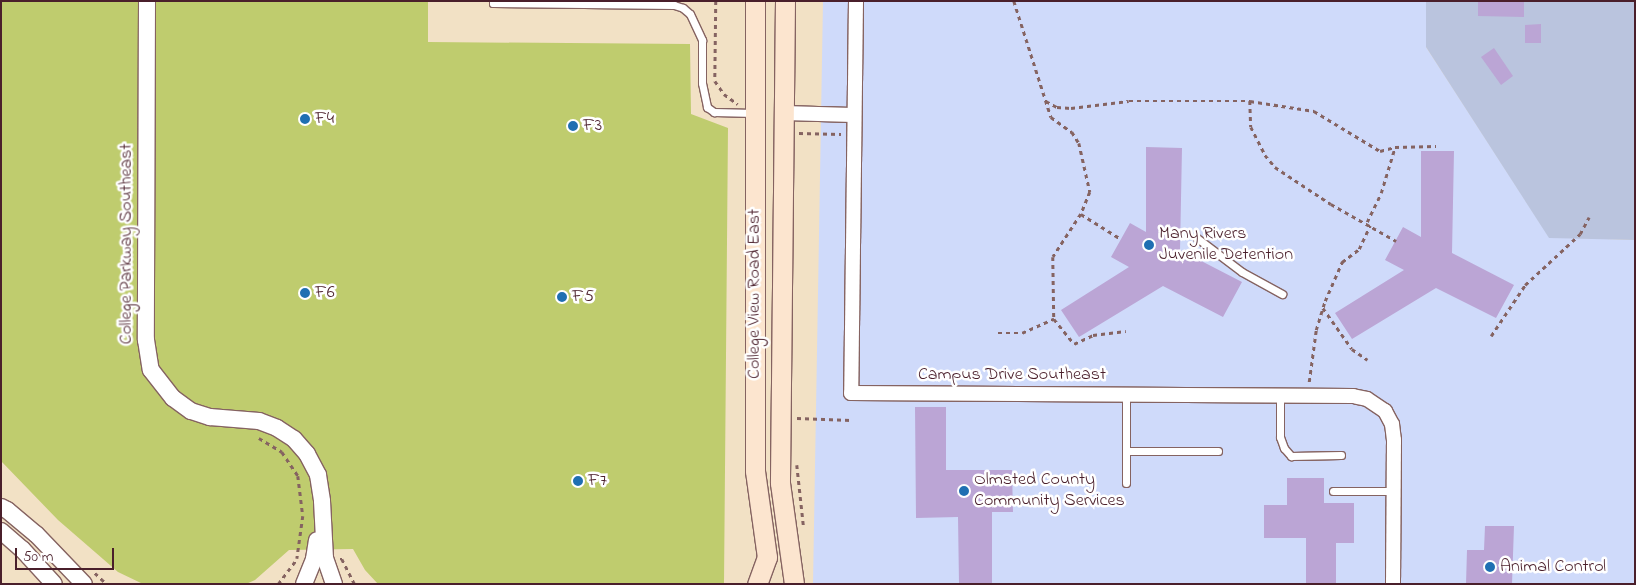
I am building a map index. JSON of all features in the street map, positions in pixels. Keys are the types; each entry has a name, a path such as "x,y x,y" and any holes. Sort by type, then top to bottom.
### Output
{"main road":[{"name":"College View Road East","path":"755,1 746,113 755,470 767,557 757,584"},
{"name":"College View Road East","path":"785,1 780,483 794,584"}],"street":[{"name":"College Parkway Southeast","path":"147,1 146,340 151,370 173,398 191,411 210,417 259,421 277,428 294,439 307,454 318,475 322,501 325,558 334,584"},
{"name":"Campus Drive Southeast","path":"856,1 851,393 1353,396 1367,399 1385,411 1392,424 1394,440 1393,584"},
{"path":"783,113 854,114"},
{"name":"College Parkway Southeast","path":"304,584 314,559 322,501"},
{"path":"1,507 8,510 36,534 84,584"},
{"path":"1,531 22,549 54,584"}],"lane":[{"path":"493,1 493,3 650,3 674,5 690,14 702,40 702,83 707,107 714,112 746,113"},
{"path":"1197,238 1242,272 1282,294"},
{"path":"1126,395 1126,483"},
{"path":"1280,396 1280,437 1284,448 1292,456 1340,455"},
{"path":"1126,451 1218,451"},
{"path":"1334,491 1394,491"}],"path":[{"path":"716,1 715,81 724,94 738,102 746,113"},
{"path":"1014,1 1051,117 1072,132 1079,143 1090,192 1081,214 1053,257 1054,319 1074,344 1093,335 1126,331"},
{"path":"1045,100 1057,107 1071,108 1129,101 1250,101 1314,111 1380,151 1395,147 1436,146"},
{"path":"1250,101 1251,127 1265,155 1275,168 1396,241"},
{"path":"798,133 854,134"},
{"path":"1309,396 1311,353 1323,308 1342,262 1359,249 1381,193 1395,147"},
{"path":"1081,214 1121,239"},
{"path":"1491,336 1525,285 1580,234 1589,217"},
{"path":"1323,308 1352,349 1368,360"},
{"path":"998,333 1022,333 1054,319"},
{"path":"797,418 851,420"},
{"path":"258,437 282,452 298,476 303,516 297,559"}],"shaded area":[{"path":"823,1 1426,1 1426,47 1549,237 1635,240 1635,584 813,584"},
{"path":"1426,1 1635,1 1635,240 1549,238 1426,47"}],"green space":[{"path":"1,1 428,1 428,42 690,44 691,114 728,128 724,584 378,584 365,570 353,549 289,550 255,580 246,584 143,584 118,572 58,520 1,461"}],"building":[{"path":"1478,1 1524,1 1524,17 1478,16"},
{"path":"1541,24 1541,43 1525,43 1525,25"},
{"path":"1494,48 1513,76 1501,85 1481,57"},
{"name":"Many Rivers Juvenile Detention","path":"1146,147 1182,148 1180,250 1242,282 1223,317 1163,286 1079,337 1061,310 1129,267 1111,257 1130,223 1146,232"},
{"path":"1421,151 1454,151 1452,253 1514,285 1496,318 1436,288 1352,339 1335,313 1404,270 1385,260 1403,227 1421,237"},
{"name":"Olmsted County Community Services","path":"915,407 946,407 946,470 1012,470 1013,512 992,512 992,584 959,584 958,517 916,518"},
{"path":"1287,478 1324,478 1324,503 1354,503 1354,543 1336,543 1336,584 1306,584 1306,538 1264,538 1264,505 1287,505"},
{"name":"Animal Control","path":"1485,526 1514,526 1512,584 1466,584 1467,550 1484,550"}],"place":[{"name":"F4","path":"305,119"},
{"name":"F3","path":"573,126"},
{"name":"Many Rivers Juvenile Detention","path":"1149,245"},
{"name":"F6","path":"305,293"},
{"name":"F5","path":"562,297"},
{"name":"F7","path":"578,481"},
{"name":"Olmsted County Community Services","path":"964,491"},
{"name":"Animal Control","path":"1490,567"}]}
